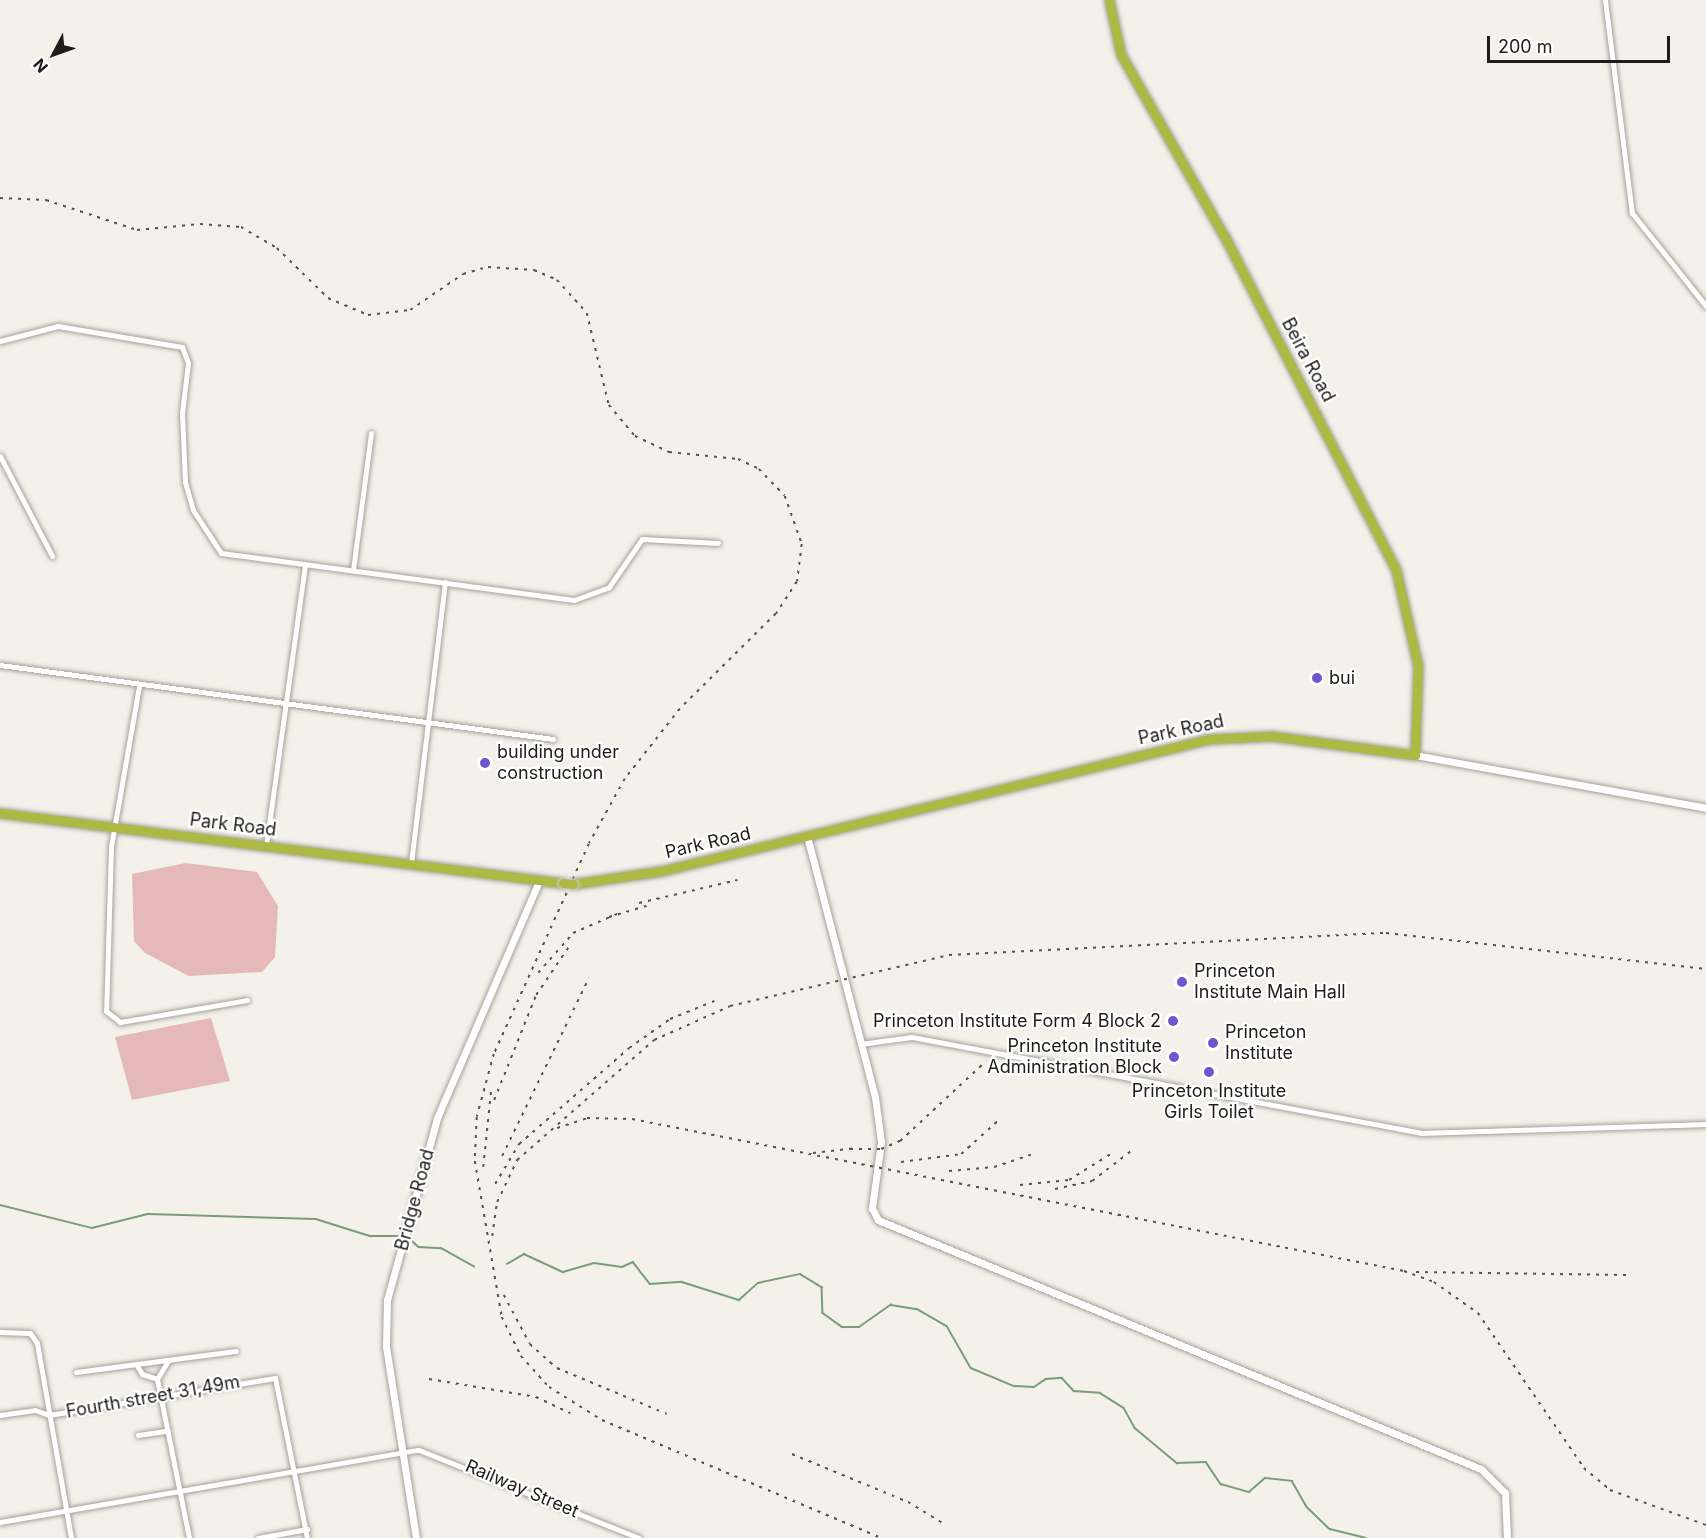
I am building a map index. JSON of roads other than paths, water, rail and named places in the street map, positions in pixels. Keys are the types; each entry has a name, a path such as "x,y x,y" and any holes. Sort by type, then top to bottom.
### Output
{"highway":[{"name":"Beira Road","path":"1108,0 1121,55 1224,236 1396,570 1418,666 1415,755"},
{"name":"Park Road","path":"0,813 568,884 617,880 1240,735 1415,755"}],"street":[{"path":"1605,0 1632,213 1706,306"},
{"path":"0,341 58,326 176,343 188,363 182,413 185,482 211,545 221,553 574,600 609,587 642,539 718,543"},
{"path":"353,570 371,433"},
{"path":"0,456 52,556"},
{"path":"266,846 305,566"},
{"path":"411,863 425,723 445,582"},
{"path":"0,665 139,686 554,739"},
{"path":"139,686 117,827 111,847 108,1015 120,1022 247,1000"},
{"path":"1415,755 1706,808"},
{"path":"807,836 860,1044 881,1142 872,1208 878,1220 1481,1469 1505,1493 1507,1538"},
{"name":"Bridge Road","path":"416,1538 386,1346 387,1300 437,1118 539,881"},
{"path":"860,1044 912,1036 1422,1133 1706,1124"},
{"path":"0,1332 30,1333 37,1343 71,1538"},
{"path":"76,1372 236,1351"},
{"path":"168,1361 158,1379 160,1396 181,1489 189,1538"},
{"path":"136,1364 142,1374 158,1379"},
{"name":"Fourth street 31,49m","path":"0,1415 35,1410 49,1415 270,1376 277,1380 296,1470"},
{"path":"138,1435 168,1431"},
{"name":"Railway Street","path":"0,1522 403,1450 437,1453 639,1538"},
{"path":"296,1470 307,1538"},
{"path":"258,1538 307,1529"}],"waterway":[{"path":"0,1205 92,1228 148,1214 316,1219 370,1236 402,1236"},
{"path":"407,1236 419,1247 441,1248 474,1266"},
{"path":"507,1264 524,1254 563,1272 594,1263 622,1267 633,1262 650,1284 682,1282 739,1300 758,1283 800,1274 822,1287 823,1313 842,1327 859,1327 891,1305 917,1309 947,1326 971,1368 1014,1386 1034,1387 1046,1379 1062,1378 1074,1391 1100,1393 1124,1408 1135,1428 1177,1463 1206,1462 1221,1484 1249,1492 1265,1478 1292,1481 1307,1507 1330,1529 1366,1538"}],"railway":[{"path":"0,198 46,200 137,230 200,224 241,227 277,248 328,298 368,315 410,310 463,274 488,267 534,270 557,280 587,313 609,405 635,436 669,452 738,459 759,469 785,496 802,544 797,582 776,614 680,709 625,779 589,844 494,1054 477,1117 475,1161 502,1317 521,1356 549,1387 602,1420 882,1538"},
{"path":"639,903 737,880"},
{"path":"609,917 649,905"},
{"path":"538,973 573,933 617,914"},
{"path":"492,1236 497,1202 517,1160 654,1040 730,1006 949,955 1386,933 1706,969"},
{"path":"494,1100 536,995 570,945"},
{"path":"502,1156 589,978"},
{"path":"495,1184 519,1144 629,1048 670,1019 714,1001"},
{"path":"850,1149 881,1149 900,1141 986,1061"},
{"path":"483,1167 491,1090"},
{"path":"557,1128 587,1118 632,1119 1404,1271 1434,1282 1478,1313 1584,1468 1610,1490 1706,1525"},
{"path":"901,1162 961,1154 1001,1118"},
{"path":"813,1153 857,1148"},
{"path":"1055,1189 1092,1181 1131,1151"},
{"path":"1020,1185 1069,1180 1114,1152"},
{"path":"949,1171 994,1167 1036,1153"},
{"path":"1416,1272 1626,1275"},
{"path":"504,1295 530,1344 557,1368 667,1414"},
{"path":"429,1379 536,1397 570,1413"},
{"path":"792,1454 908,1502 946,1525"}],"place":[{"name":"bui","path":"1317,678"},
{"name":"building under construction","path":"485,763"},
{"name":"Princeton Institute Main Hall","path":"1182,982"},
{"name":"Princeton Institute Form 4 Block 2","path":"1173,1021"},
{"name":"Princeton Institute","path":"1213,1043"},
{"name":"Princeton Institute Administration Block","path":"1174,1057"},
{"name":"Princeton Institute Girls Toilet","path":"1209,1072"}]}
